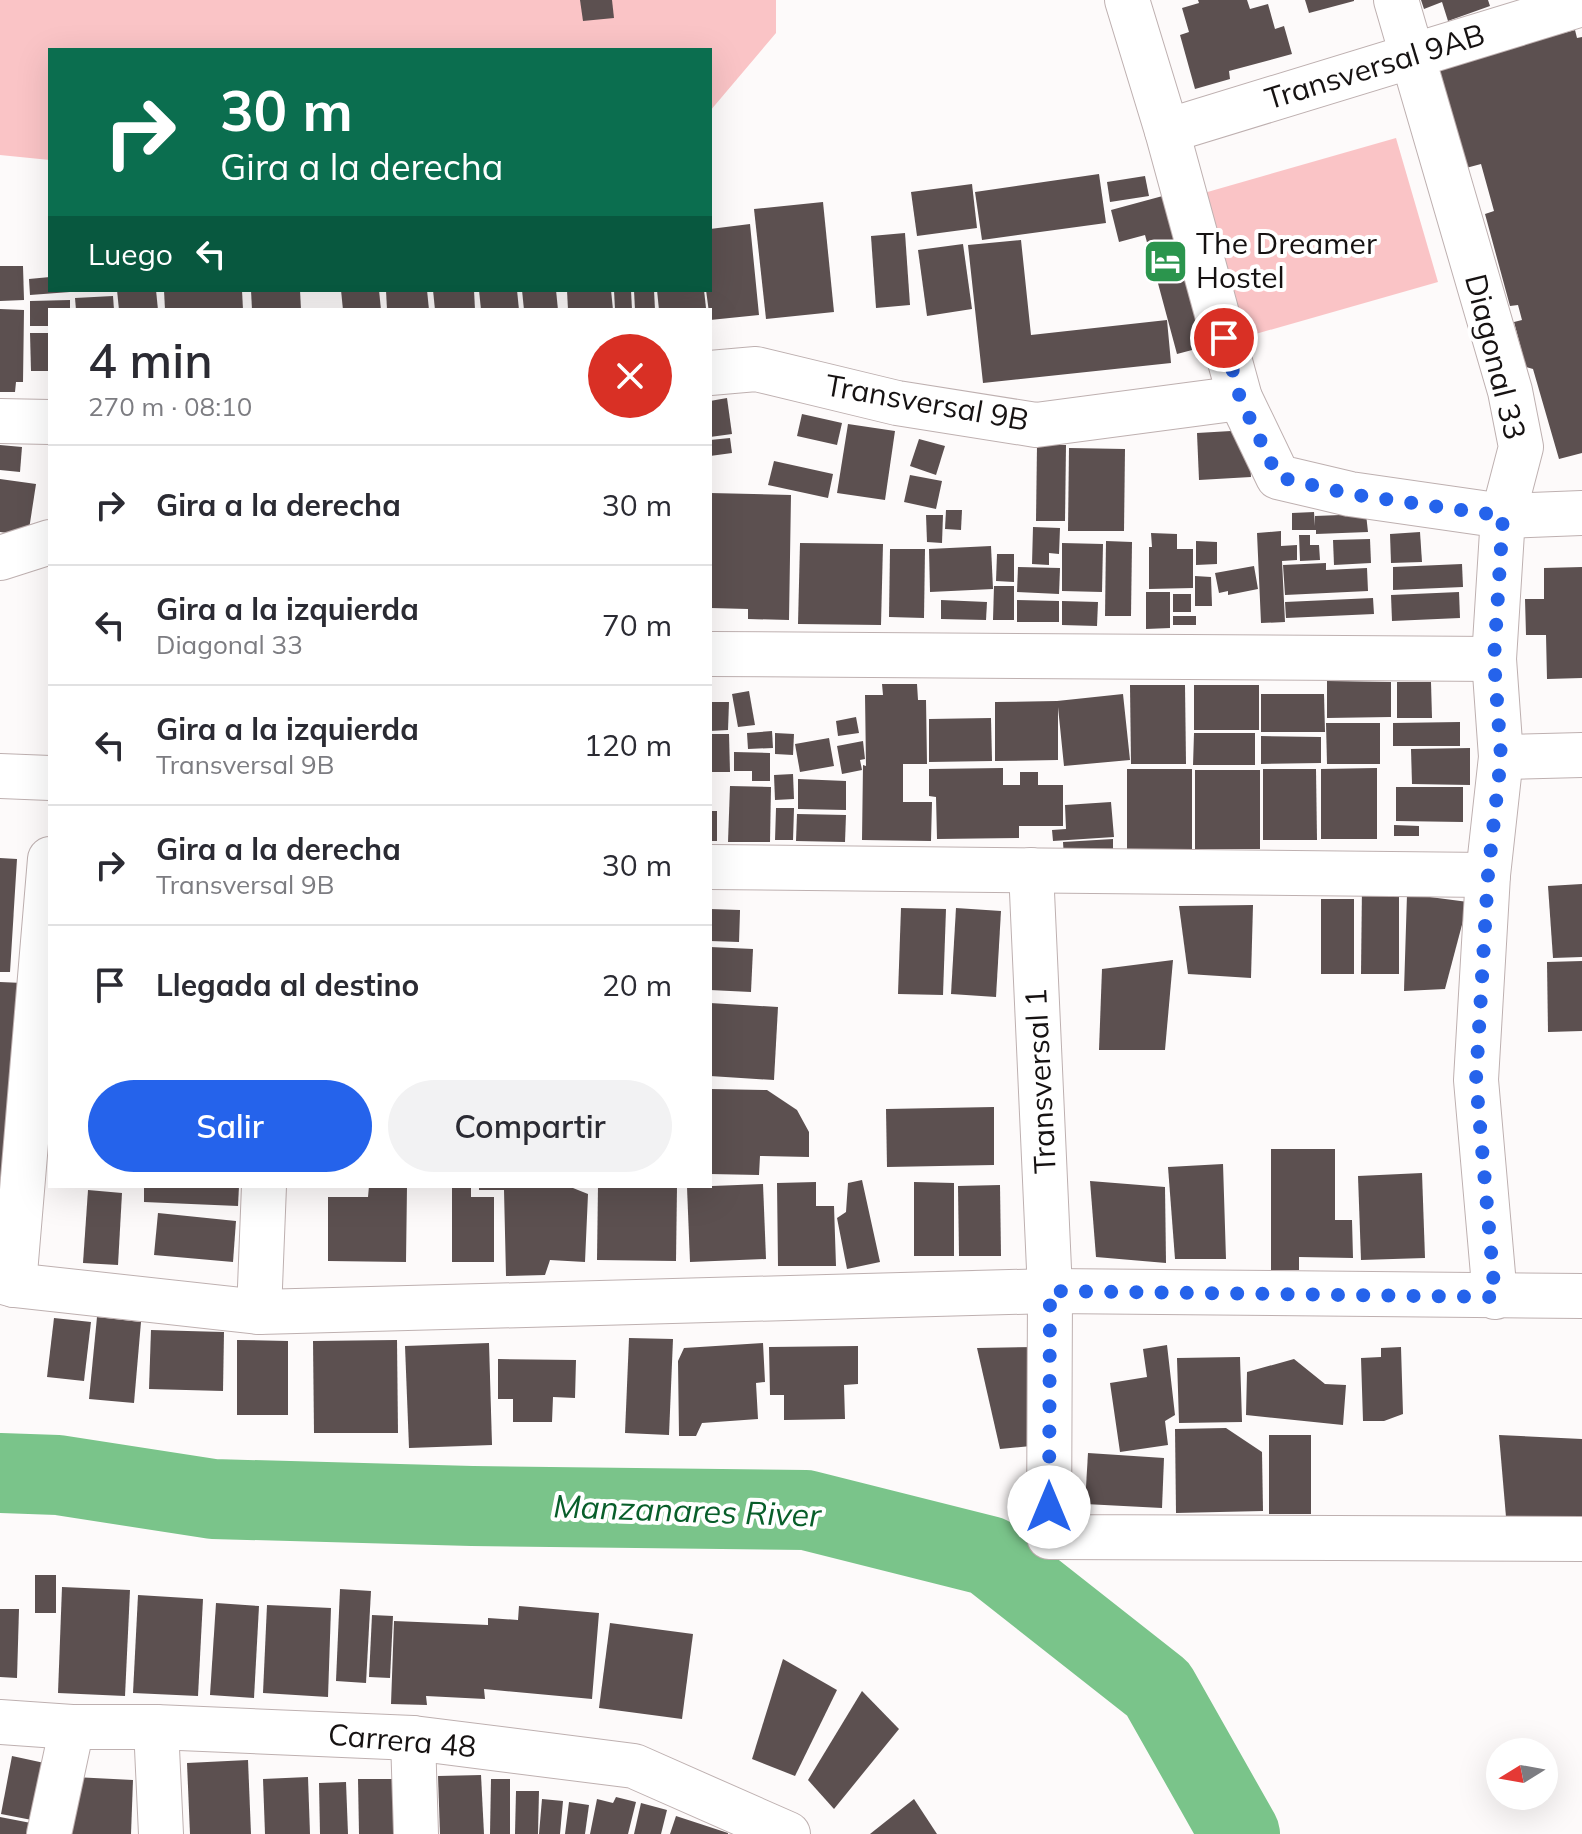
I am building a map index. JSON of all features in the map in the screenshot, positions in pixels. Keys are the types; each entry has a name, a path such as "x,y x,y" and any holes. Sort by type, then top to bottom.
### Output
{"street":[{"path":"1127,0 1167,131 1240,398 1278,477 1350,494 1503,516 1582,513"},
{"name":"Diagonal 33","path":"1396,0 1510,391 1521,447 1503,516 1494,659 1501,757 1488,875 1476,1080 1495,1297"},
{"name":"Transversal 9AB","path":"1167,131 1582,4"},
{"name":"Transversal 9B","path":"712,373 756,369 897,403 1036,425 1240,398"},
{"path":"0,421 48,422"},
{"path":"0,558 48,543"},
{"path":"712,654 1494,659"},
{"path":"1501,757 1582,755"},
{"path":"0,776 48,778"},
{"path":"712,867 1488,875"},
{"name":"Transversal 1","path":"1031,870 1050,1291 1049,1537 1582,1539"},
{"path":"48,879 7,1283 259,1312 1050,1291 1582,1296"},
{"path":"259,1312 264,1188"},
{"name":"Carrera 48","path":"0,1722 413,1738 634,1766 788,1834"},
{"path":"49,1834 72,1727"},
{"path":"156,1727 161,1834"},
{"path":"413,1738 416,1834"}],"shaded area":[{"path":"0,0 776,0 776,33 712,109 712,48 48,48 48,160 0,155"},
{"path":"1396,138 1438,282 1245,337 1204,193"}],"building":[{"path":"580,0 612,0 614,18 583,21"},
{"path":"1198,0 1247,0 1250,9 1268,4 1275,29 1284,26 1292,54 1229,71 1230,79 1195,89 1180,35 1189,32 1182,8 1199,3"},
{"path":"1305,0 1354,0 1354,1 1309,13"},
{"path":"1421,0 1488,0 1490,6 1448,21 1442,2 1424,9"},
{"path":"1575,30 1577,38 1582,37 1582,453 1559,459 1533,369 1526,367 1514,322 1522,320 1518,305 1510,306 1485,214 1494,211 1481,164 1466,168 1439,67"},
{"path":"1099,174 1106,223 982,240 975,192"},
{"path":"1145,176 1149,196 1110,202 1107,182"},
{"path":"972,184 977,228 917,236 911,192"},
{"path":"1170,194 1211,345 1177,354 1145,235 1119,242 1111,210"},
{"path":"823,202 834,312 766,319 754,209"},
{"path":"750,224 759,315 712,320 706,292 712,292 712,229"},
{"path":"905,233 910,305 876,308 871,236"},
{"path":"1021,240 1031,335 1167,320 1171,363 983,383 968,245"},
{"path":"963,244 972,309 927,316 918,250"},
{"path":"0,266 23,266 24,300 0,301"},
{"path":"48,277 48,292 70,292 30,295 29,279"},
{"path":"117,292 156,292 158,308 119,308"},
{"path":"164,292 242,292 243,308 165,308"},
{"path":"251,292 300,292 301,308 252,308"},
{"path":"341,292 379,292 381,308 343,308"},
{"path":"386,292 427,292 429,308 387,308"},
{"path":"433,292 474,292 475,308 435,308"},
{"path":"479,292 517,292 519,308 481,308"},
{"path":"522,292 556,292 558,308 524,308"},
{"path":"567,292 611,292 613,308 568,308"},
{"path":"614,292 631,292 632,308 615,308"},
{"path":"634,292 654,292 655,308 635,308"},
{"path":"657,292 704,292 706,308 659,308"},
{"path":"113,296 114,308 76,308 75,298"},
{"path":"70,300 70,308 48,308 48,326 30,326 30,301"},
{"path":"0,309 24,310 23,382 16,382 15,392 0,392"},
{"path":"30,333 48,333 48,371 31,371"},
{"path":"727,398 732,434 712,437 712,401"},
{"path":"802,414 842,423 837,445 797,436"},
{"path":"848,424 895,431 885,500 837,493"},
{"path":"1248,430 1251,477 1199,480 1197,433"},
{"path":"730,438 732,453 712,456 712,440"},
{"path":"919,439 945,446 936,475 910,466"},
{"path":"0,445 22,447 20,472 0,470"},
{"path":"1037,445 1066,445 1065,521 1036,521"},
{"path":"1069,448 1125,449 1124,531 1068,531"},
{"path":"774,461 833,474 828,498 768,485"},
{"path":"910,475 942,481 936,509 904,502"},
{"path":"0,479 36,484 28,536 0,532"},
{"path":"712,493 791,495 789,620 748,619 748,609 712,608"},
{"path":"946,510 962,510 961,530 945,529"},
{"path":"1314,512 1315,526 1315,516 1366,514 1368,532 1316,534 1316,530 1292,530 1292,513"},
{"path":"926,515 943,515 942,543 927,542"},
{"path":"1033,527 1060,528 1059,554 1049,553 1049,565 1032,564"},
{"path":"1281,531 1281,546 1297,545 1297,560 1282,561 1285,622 1261,623 1257,533"},
{"path":"1420,532 1422,562 1391,563 1390,534"},
{"path":"1151,533 1177,534 1177,549 1193,549 1193,588 1149,589"},
{"path":"1299,535 1310,535 1310,545 1319,545 1320,560 1300,561"},
{"path":"1370,539 1371,563 1334,565 1333,540"},
{"path":"1106,541 1132,542 1131,616 1105,616"},
{"path":"1196,541 1217,542 1217,564 1196,565"},
{"path":"800,543 883,544 881,625 798,624"},
{"path":"1062,543 1103,544 1102,592 1062,591"},
{"path":"991,546 993,589 930,592 929,549"},
{"path":"890,549 925,549 924,618 889,617"},
{"path":"997,554 1014,554 1014,582 996,581"},
{"path":"1326,563 1326,570 1367,568 1368,591 1285,595 1283,565"},
{"path":"1462,564 1463,587 1393,590 1393,567"},
{"path":"1254,566 1258,589 1228,595 1228,591 1219,593 1215,573"},
{"path":"1018,567 1060,568 1059,594 1017,592"},
{"path":"1582,567 1582,678 1547,679 1546,635 1526,635 1525,599 1544,599 1544,568"},
{"path":"1195,576 1211,577 1212,606 1195,606"},
{"path":"994,586 1014,586 1014,620 993,620"},
{"path":"1146,592 1170,592 1170,628 1146,629"},
{"path":"1459,592 1460,618 1392,621 1391,595"},
{"path":"1173,594 1191,594 1191,612 1173,612"},
{"path":"1373,598 1374,614 1286,618 1285,602"},
{"path":"941,600 987,602 986,620 941,619"},
{"path":"1017,600 1059,601 1059,622 1017,622"},
{"path":"1062,601 1098,602 1097,626 1062,625"},
{"path":"1173,616 1196,616 1196,625 1173,625"},
{"path":"1327,681 1391,682 1391,717 1327,718"},
{"path":"1397,682 1431,682 1432,718 1397,718"},
{"path":"882,684 917,684 918,700 926,700 927,764 903,764 903,802 932,802 931,841 862,840 863,765 866,766 865,695 883,695"},
{"path":"1130,685 1185,685 1186,764 1131,764"},
{"path":"1194,685 1259,685 1259,730 1194,730"},
{"path":"749,691 755,725 738,727 732,694"},
{"path":"1123,694 1130,760 1064,766 1058,707 1058,760 995,761 995,702 1057,701"},
{"path":"1261,694 1324,694 1325,732 1261,732"},
{"path":"712,702 729,702 728,730 712,731"},
{"path":"856,717 859,733 838,736 836,721"},
{"path":"991,718 992,761 929,762 929,719"},
{"path":"1460,722 1460,746 1393,746 1393,723"},
{"path":"1326,723 1380,723 1380,764 1327,764"},
{"path":"772,731 773,748 748,749 747,733"},
{"path":"775,733 794,734 793,755 775,754"},
{"path":"1194,733 1255,733 1255,765 1193,765"},
{"path":"712,734 729,734 730,772 712,772"},
{"path":"1261,736 1321,737 1321,763 1261,764"},
{"path":"829,738 834,766 800,772 795,744"},
{"path":"863,741 865,759 860,760 862,770 842,774 837,746"},
{"path":"1470,748 1470,785 1412,784 1411,749"},
{"path":"734,752 770,753 770,781 752,781 752,771 734,771"},
{"path":"1003,768 1003,785 1020,785 1020,772 1038,772 1038,785 1063,785 1063,826 1019,826 1019,838 937,839 936,797 929,796 929,769"},
{"path":"1377,768 1377,839 1321,839 1321,769"},
{"path":"1127,769 1192,769 1192,849 1127,850"},
{"path":"1263,769 1316,769 1317,840 1263,840"},
{"path":"1195,770 1260,770 1260,849 1195,849"},
{"path":"793,774 794,799 775,800 774,775"},
{"path":"798,779 846,781 846,810 798,809"},
{"path":"730,786 771,787 770,842 728,842"},
{"path":"1396,787 1463,787 1463,822 1396,821"},
{"path":"1111,802 1114,837 1053,841 1052,830 1066,829 1065,805"},
{"path":"776,808 794,808 793,840 775,840"},
{"path":"712,811 717,811 717,841 712,841"},
{"path":"797,814 846,815 845,842 796,841"},
{"path":"1394,825 1419,826 1419,836 1394,836"},
{"path":"1113,839 1113,856 1064,858 1063,842"},
{"path":"0,858 17,859 10,972 0,972"},
{"path":"1582,884 1582,957 1553,958 1548,886"},
{"path":"1362,886 1399,886 1399,974 1361,974"},
{"path":"1407,894 1468,902 1445,989 1404,991"},
{"path":"1321,899 1354,899 1354,974 1321,974"},
{"path":"1253,905 1251,978 1188,974 1179,906"},
{"path":"901,908 946,909 943,995 898,994"},
{"path":"956,908 1001,911 996,997 951,994"},
{"path":"712,909 740,910 739,942 712,941"},
{"path":"712,947 753,949 751,992 712,990"},
{"path":"1173,960 1165,1050 1099,1050 1102,969"},
{"path":"1582,961 1582,1031 1548,1032 1547,962"},
{"path":"0,982 23,983 0,1193"},
{"path":"712,1003 778,1007 774,1080 712,1076"},
{"path":"712,1089 767,1090 797,1110 809,1132 809,1157 760,1156 759,1175 712,1174"},
{"path":"994,1107 994,1165 887,1167 886,1109"},
{"path":"1271,1149 1335,1149 1335,1220 1352,1220 1353,1258 1299,1257 1299,1270 1271,1270"},
{"path":"1223,1164 1226,1259 1175,1259 1168,1167"},
{"path":"1422,1173 1425,1258 1361,1260 1358,1176"},
{"path":"862,1180 880,1262 847,1269 837,1218 846,1212 848,1183"},
{"path":"1090,1181 1165,1187 1166,1263 1096,1257"},
{"path":"816,1182 816,1206 834,1206 836,1266 778,1266 777,1183"},
{"path":"914,1182 954,1183 954,1256 914,1256"},
{"path":"763,1184 766,1259 690,1262 687,1188"},
{"path":"1000,1185 1001,1256 959,1256 958,1186"},
{"path":"144,1188 239,1188 238,1206 144,1202"},
{"path":"369,1188 407,1188 406,1262 328,1261 328,1197 368,1197"},
{"path":"452,1188 471,1188 471,1197 494,1197 494,1262 452,1262"},
{"path":"573,1188 588,1194 585,1262 550,1260 545,1275 506,1276 504,1190 479,1190"},
{"path":"598,1188 677,1188 676,1261 597,1260"},
{"path":"88,1190 122,1193 118,1265 83,1263"},
{"path":"158,1213 236,1221 233,1262 154,1255"},
{"path":"97,1317 141,1322 134,1403 89,1399"},
{"path":"54,1318 91,1322 84,1381 47,1377"},
{"path":"151,1330 224,1332 223,1391 149,1389"},
{"path":"629,1338 673,1339 669,1435 625,1433"},
{"path":"237,1340 288,1341 288,1415 237,1415"},
{"path":"397,1340 398,1433 314,1433 313,1341"},
{"path":"489,1343 492,1445 409,1448 405,1346"},
{"path":"763,1343 765,1382 756,1383 758,1419 702,1423 696,1436 679,1436 678,1361 684,1348"},
{"path":"1167,1345 1175,1415 1165,1421 1168,1445 1120,1452 1110,1383 1147,1377 1143,1349"},
{"path":"858,1346 858,1384 844,1385 845,1419 784,1420 784,1395 770,1395 769,1347"},
{"path":"1038,1347 1041,1445 1000,1449 977,1348"},
{"path":"1401,1347 1403,1414 1384,1421 1363,1421 1361,1358 1381,1357 1381,1348"},
{"path":"1240,1357 1242,1422 1179,1423 1177,1358"},
{"path":"498,1359 576,1360 575,1398 553,1397 552,1422 513,1422 513,1399 498,1399"},
{"path":"1294,1359 1325,1384 1346,1385 1343,1425 1246,1415 1247,1372"},
{"path":"1226,1428 1262,1452 1263,1511 1176,1513 1175,1429"},
{"path":"1269,1435 1311,1435 1311,1514 1269,1514"},
{"path":"1499,1435 1582,1439 1582,1516 1506,1517"},
{"path":"1088,1453 1164,1458 1162,1508 1085,1504"},
{"path":"35,1575 56,1575 56,1613 35,1613"},
{"path":"62,1587 130,1590 125,1696 58,1693"},
{"path":"340,1589 371,1591 366,1683 336,1681"},
{"path":"138,1595 203,1599 198,1696 133,1693"},
{"path":"216,1603 259,1606 254,1698 210,1695"},
{"path":"267,1605 331,1608 328,1697 263,1693"},
{"path":"519,1606 599,1613 592,1699 484,1689 485,1699 426,1696 427,1705 391,1704 394,1621 488,1625 488,1618 518,1620"},
{"path":"0,1609 19,1609 17,1678 0,1677"},
{"path":"372,1615 393,1616 390,1678 369,1677"},
{"path":"610,1623 693,1634 682,1719 599,1708"},
{"path":"783,1659 837,1690 795,1776 752,1759"},
{"path":"862,1691 899,1729 834,1809 808,1780"},
{"path":"12,1756 49,1764 37,1821 1,1814"},
{"path":"248,1760 251,1834 190,1834 187,1763"},
{"path":"481,1775 484,1834 440,1834 438,1776"},
{"path":"74,1777 133,1780 131,1834 72,1834"},
{"path":"308,1777 310,1834 265,1834 263,1779"},
{"path":"358,1779 395,1779 396,1834 359,1834"},
{"path":"491,1779 510,1779 510,1834 490,1834"},
{"path":"346,1782 348,1834 320,1834 319,1783"},
{"path":"516,1791 539,1791 538,1834 515,1834"},
{"path":"616,1797 636,1802 628,1834 590,1834 597,1799 613,1803"},
{"path":"542,1799 563,1801 560,1834 539,1834"},
{"path":"914,1799 937,1834 870,1834"},
{"path":"569,1802 589,1805 585,1834 565,1834"},
{"path":"641,1803 667,1810 661,1834 634,1834"},
{"path":"676,1816 728,1833 728,1834 670,1834"},
{"path":"0,1817 36,1824 35,1834 0,1834"}],"waterway":[{"name":"Manzanares River","path":"0,1473 58,1475 213,1499 806,1510 989,1556 1158,1689 1240,1834"}],"place":[{"name":"The Dreamer Hostel","path":"1165,261"}],"route":[{"path":"1049,1507 1050,1291 1495,1297 1476,1080 1488,875 1501,757 1494,659 1503,516 1350,494 1278,477 1240,398 1224,338"}]}
